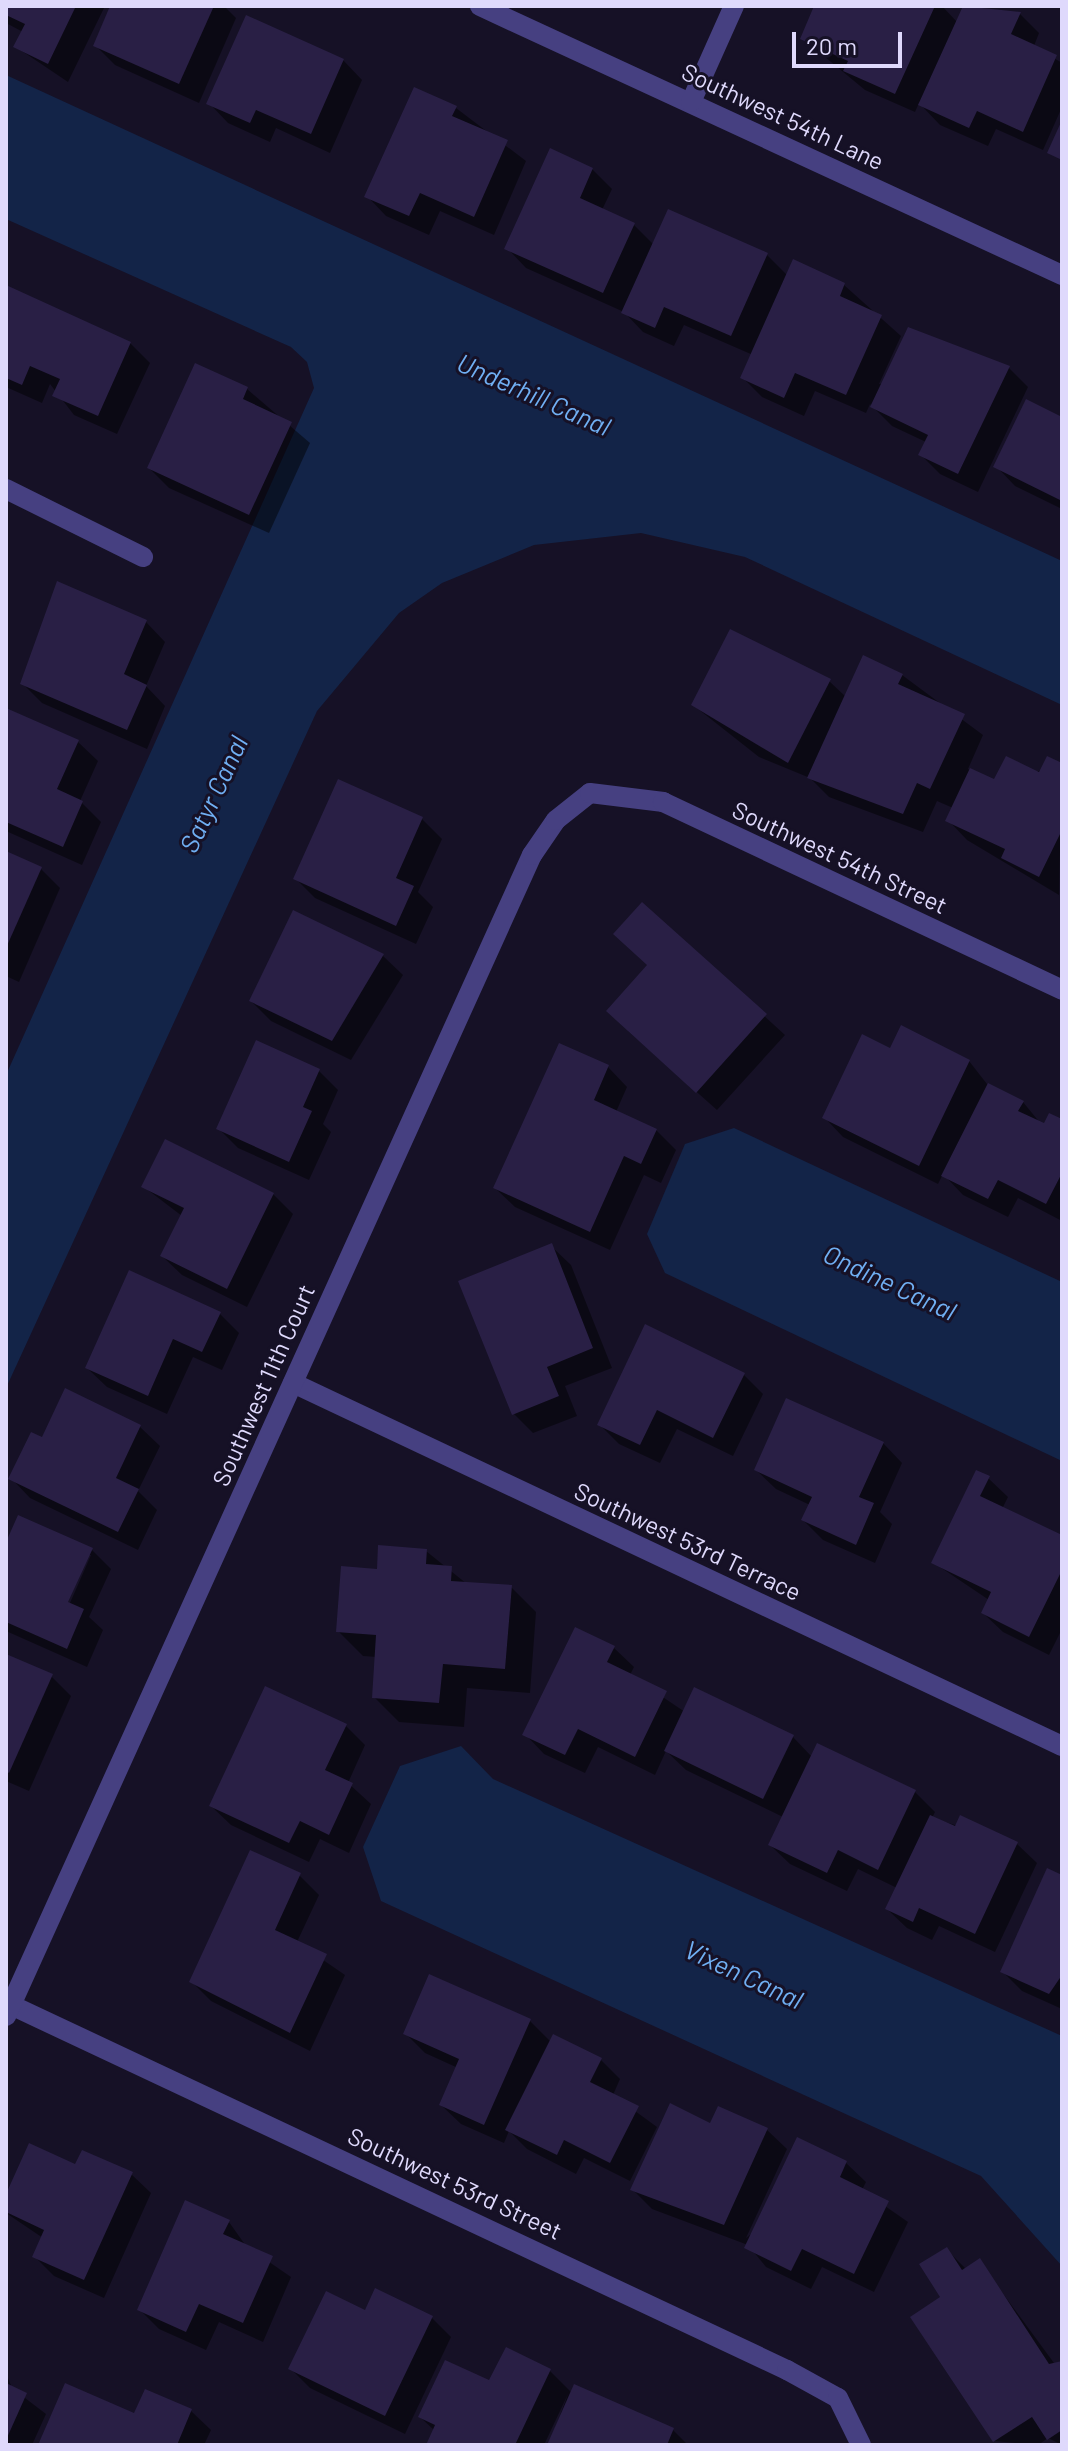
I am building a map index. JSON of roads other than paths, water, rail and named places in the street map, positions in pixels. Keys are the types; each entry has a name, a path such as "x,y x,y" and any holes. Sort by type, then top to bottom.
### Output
{"street":[{"name":"Southwest 54th Lane","path":"480,6 1062,275"},
{"path":"691,102 734,6"},
{"path":"6,489 143,557"},
{"name":"Southwest 54th Street","path":"590,793 663,802 1062,990"},
{"name":"Southwest 11th Court","path":"9,2010 532,855 556,820 590,793"},
{"name":"Southwest 53rd Terrace","path":"293,1383 1062,1746"},
{"name":"Southwest 53rd Street","path":"9,2010 787,2370 838,2398 860,2438"}],"water":[{"path":"6,75 1062,561 1062,705 745,557 641,533 534,545 442,583 399,613 317,711 6,1388 6,1075 314,388 307,362 291,347 6,219"},
{"name":"Ondine Canal","path":"734,1128 1062,1282 1062,1461 665,1273 647,1234 685,1144"},
{"name":"Vixen Canal","path":"461,1746 493,1779 1062,2036 1062,2266 981,2176 381,1901 363,1847 400,1766"}],"water label":[{"name":"Underhill Canal","path":"534,394"},
{"name":"Satyr Canal","path":"213,794"}]}
